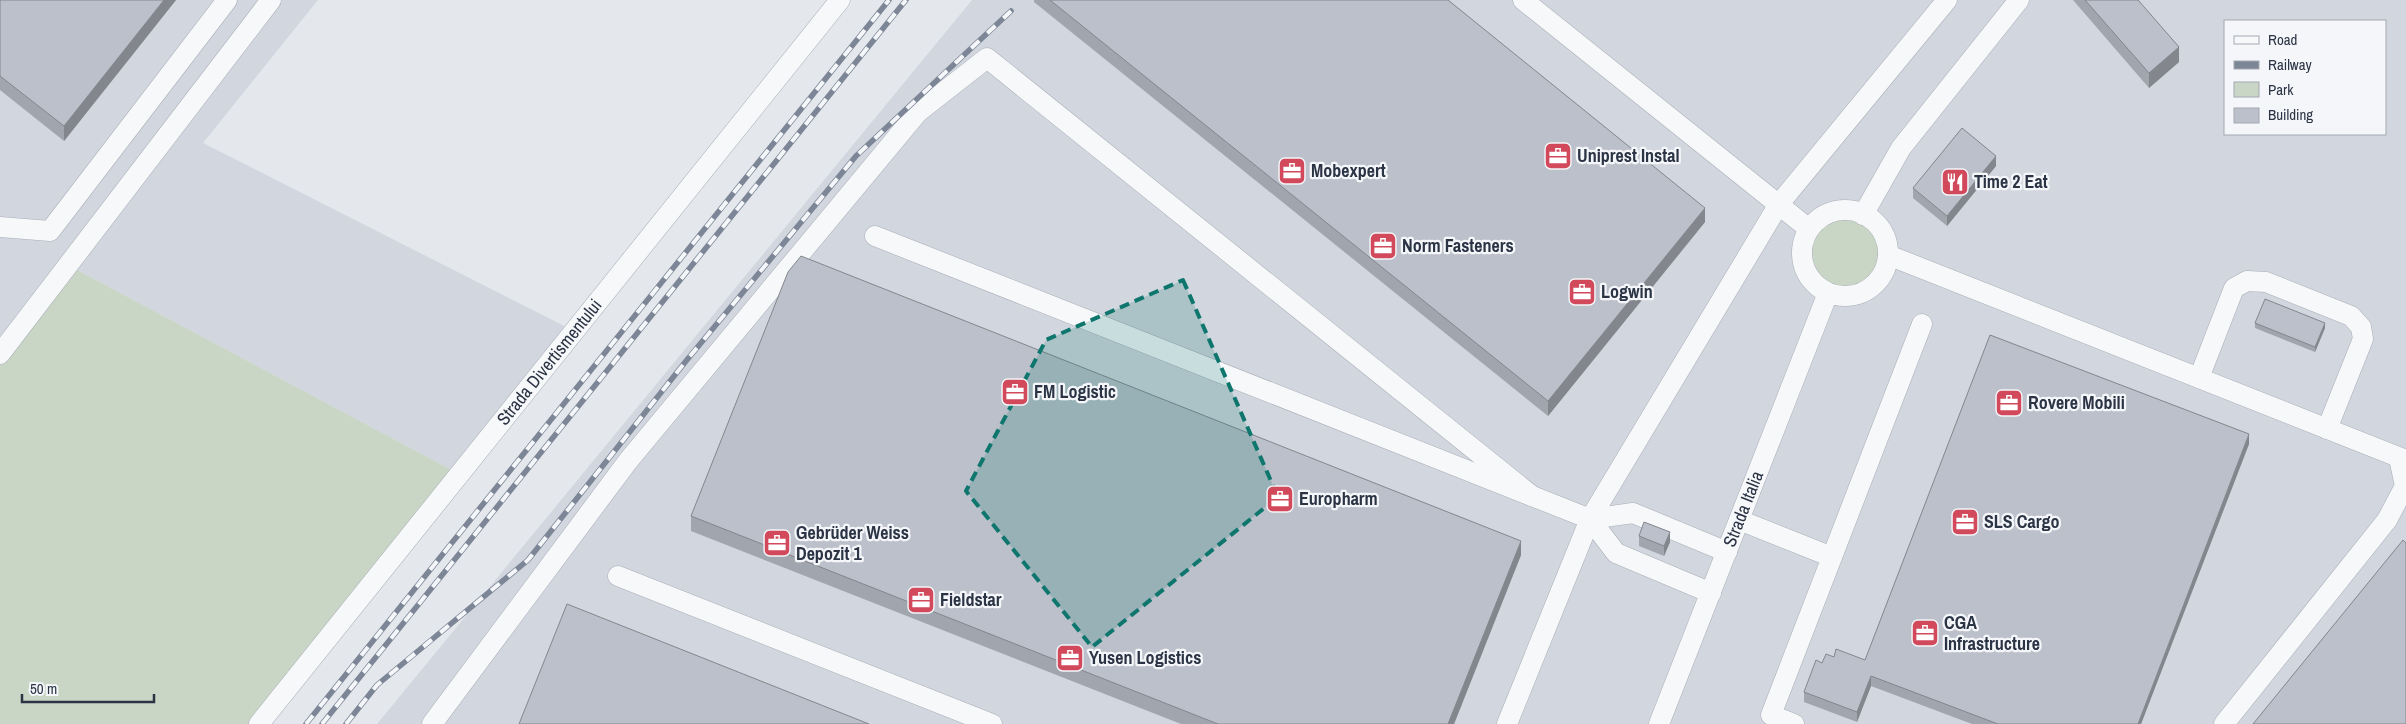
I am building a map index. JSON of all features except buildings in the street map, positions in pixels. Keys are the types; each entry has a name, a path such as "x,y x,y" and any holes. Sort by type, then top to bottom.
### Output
{"street":[{"path":"0,227 50,231 228,0"},
{"path":"1,352 271,0"},
{"name":"Strada Divertismentului","path":"259,724 840,0"},
{"path":"1523,0 1809,229"},
{"path":"1507,724 1590,519 1779,204 1946,0"},
{"path":"1863,214 1901,148 2019,0"},
{"path":"432,724 628,461 899,134 918,112 987,58 1532,496"},
{"path":"1852,211 1863,214 1882,231 1886,242 1888,255 1880,277 1863,292 1851,296 1828,293 1817,286 1809,277 1802,253 1804,240 1809,229 1817,220 1828,214 1852,211"},
{"path":"875,236 1590,519 1633,513 1726,552"},
{"path":"1888,255 2403,459 2405,486 2387,520 2224,724"},
{"path":"2198,378 2234,288 2246,281 2266,282 2351,316 2361,327 2363,339 2327,429"},
{"name":"Strada Italia","path":"1659,724 1828,293"},
{"path":"1794,724 1771,715 1922,324"},
{"path":"1590,519 1616,553 1710,593"},
{"path":"1739,520 1832,557"},
{"path":"618,576 992,724"}],"highlighted area":[{"path":"1183,280 1278,497 1092,647 966,491 1046,340"}],"shaded area":[{"path":"0,0 318,0 203,143 574,331 459,474 68,265 0,354"},
{"path":"972,0 2406,0 2406,724 377,724"}],"green space":[{"path":"1845,210 1869,217 1881,229 1888,253 1881,277 1869,289 1845,296 1821,289 1809,277 1802,253 1809,229 1821,217"},
{"path":"68,265 459,474 259,724 0,724 0,354"}],"railway":[{"path":"306,724 889,0"},
{"path":"322,724 906,0"},
{"path":"346,724 377,685 528,560 686,361 856,156 1011,11"}],"place":[{"name":"Uniprest Instal","path":"1558,156"},
{"name":"Mobexpert","path":"1292,171"},
{"name":"Time 2 Eat","path":"1955,182"},
{"name":"Norm Fasteners","path":"1383,246"},
{"name":"Logwin","path":"1582,292"},
{"name":"FM Logistic","path":"1015,392"},
{"name":"Rovere Mobili","path":"2009,403"},
{"name":"Europharm","path":"1280,499"},
{"name":"SLS Cargo","path":"1965,522"},
{"name":"Gebrüder Weiss Depozit 1","path":"777,543"},
{"name":"Fieldstar","path":"921,600"},
{"name":"CGA Infrastructure","path":"1925,633"},
{"name":"Yusen Logistics","path":"1070,658"}]}
